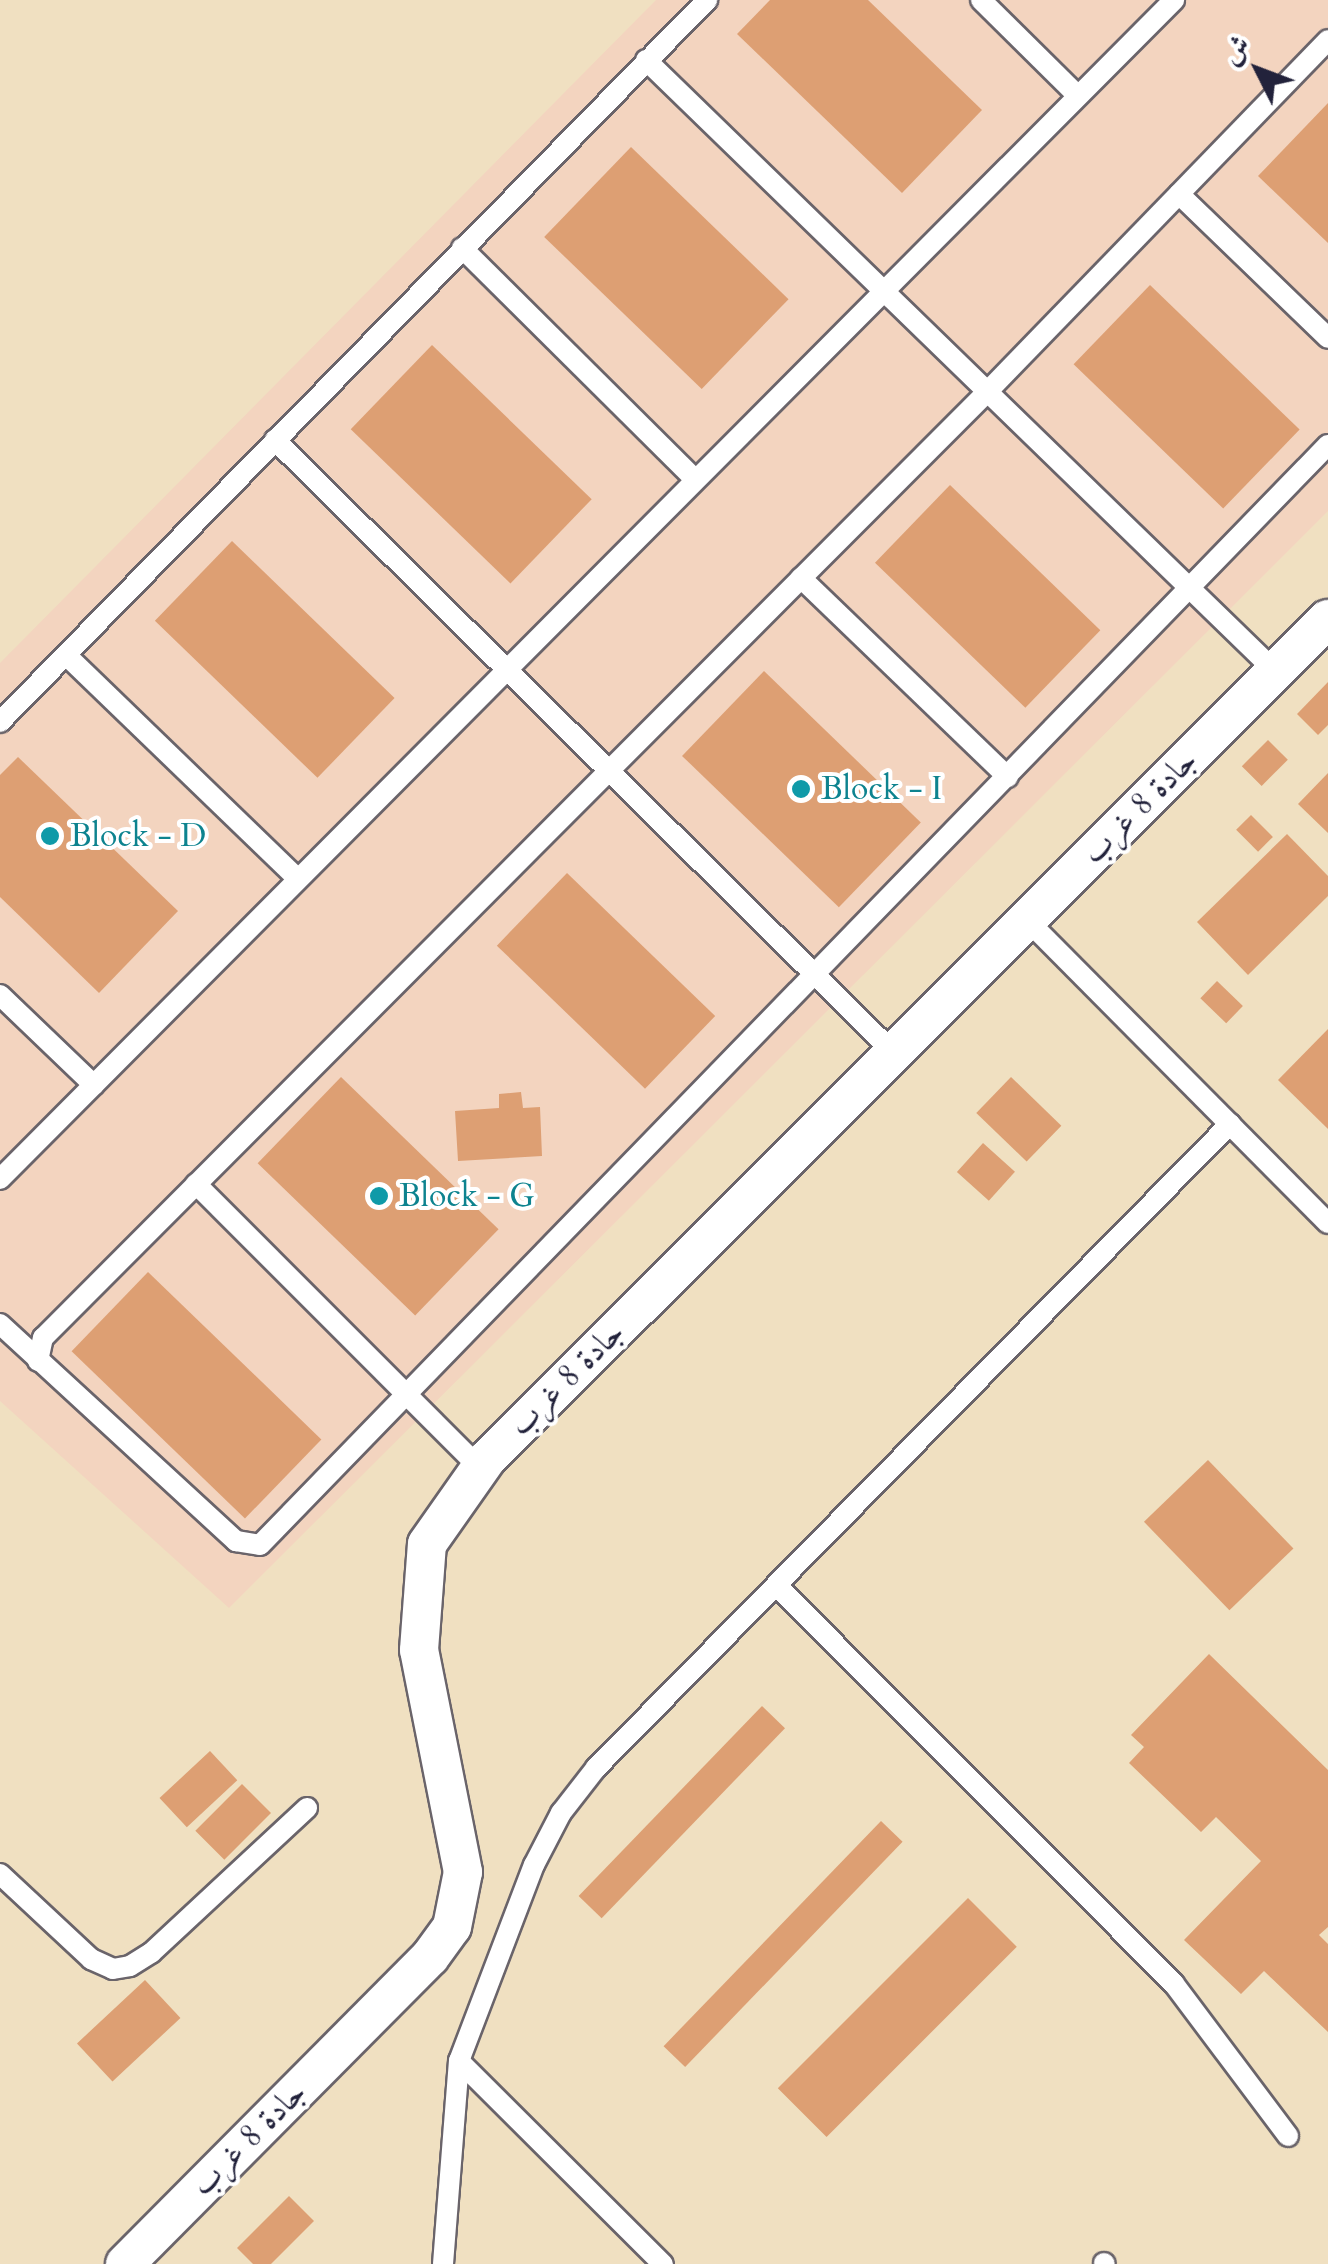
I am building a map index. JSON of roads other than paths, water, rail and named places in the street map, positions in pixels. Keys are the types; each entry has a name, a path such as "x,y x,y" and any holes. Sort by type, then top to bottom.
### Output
{"street":[{"name":"جادة 8 غرب","path":"125,2264 430,1957 452,1926 463,1872 418,1650 428,1544 480,1468 1328,618"}],"lane":[{"path":"0,722 707,0"},
{"path":"981,0 1078,96"},
{"path":"0,1179 1174,0"},
{"path":"38,1361 43,1338 987,392 1328,40"},
{"path":"646,60 1276,672"},
{"path":"1179,194 1328,338"},
{"path":"462,248 695,479"},
{"path":"276,440 894,1053"},
{"path":"0,1324 236,1541 260,1544 1328,445"},
{"path":"801,578 1008,777"},
{"path":"66,654 298,879"},
{"path":"1027,920 1328,1223"},
{"path":"0,995 94,1084"},
{"path":"443,2264 459,2061 534,1865 560,1813 596,1768 779,1588 1230,1124"},
{"path":"196,1184 480,1468"},
{"path":"779,1588 1174,1984 1288,2136"},
{"path":"0,1874 91,1959 113,1969 130,1966 152,1954 307,1808"},
{"path":"459,2061 662,2264"}],"place":[{"name":"Block - I","path":"801,789"},
{"name":"Block - D","path":"50,836"},
{"name":"Block - G","path":"379,1196"}]}
